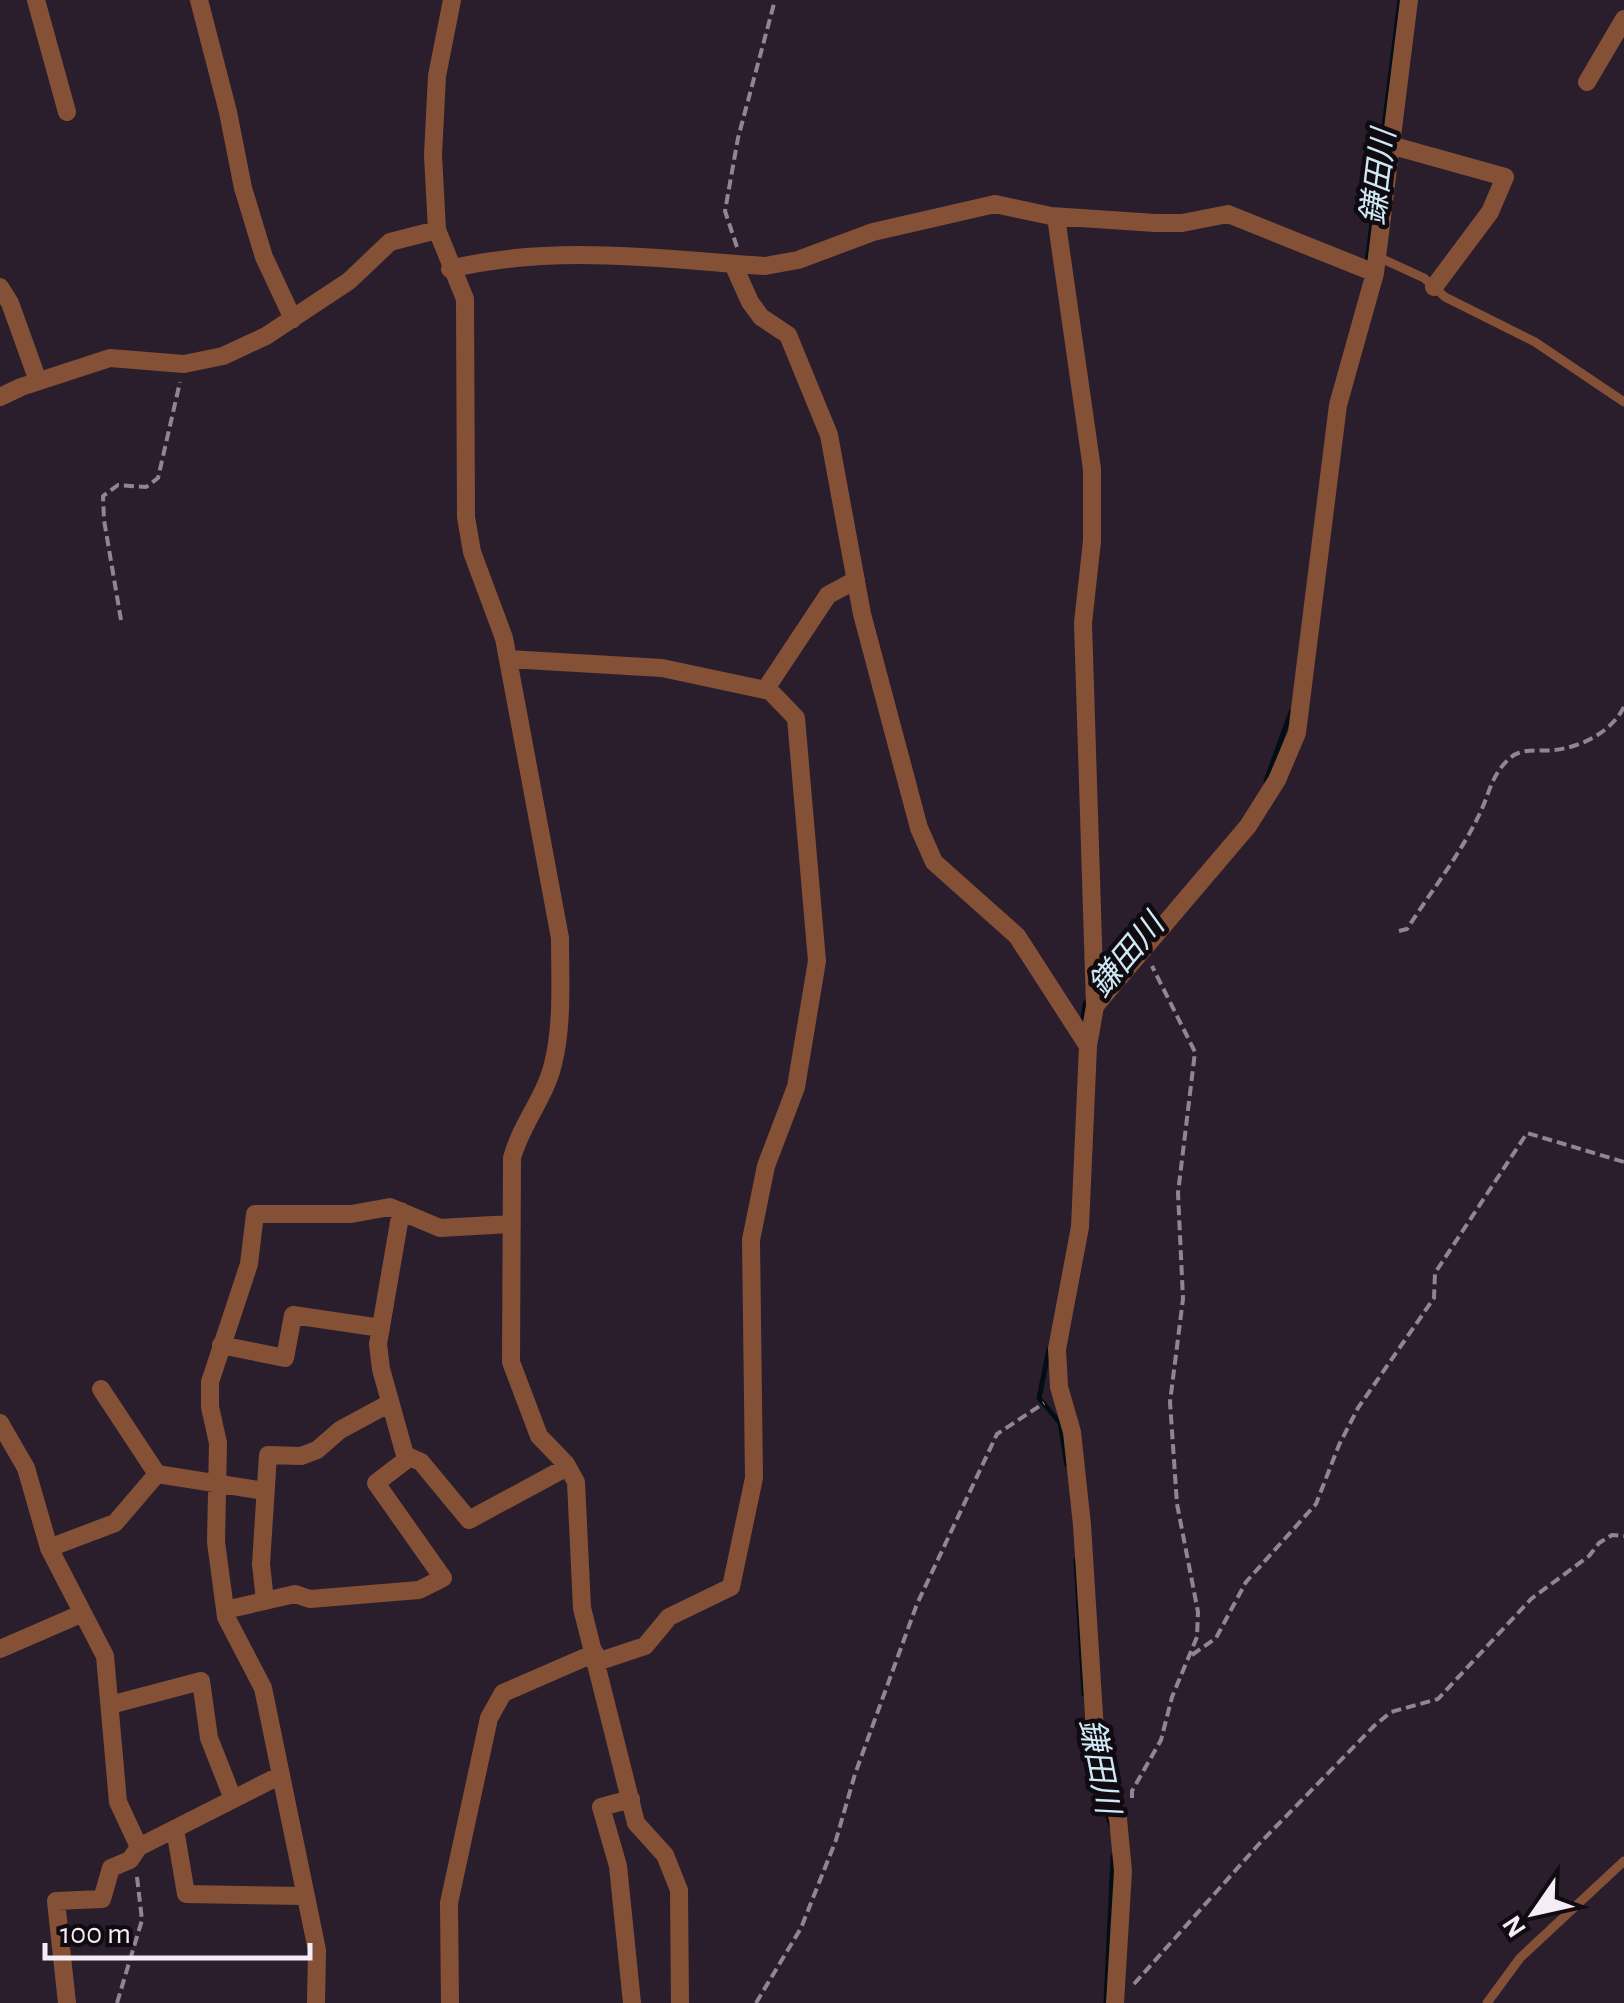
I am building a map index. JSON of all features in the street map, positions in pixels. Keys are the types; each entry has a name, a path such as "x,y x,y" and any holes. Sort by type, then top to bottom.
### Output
{"street":[{"path":"36,0 67,112"},
{"path":"199,0 228,112 242,188 264,256 293,319"},
{"path":"452,0 437,76 432,156 436,230 465,299 466,517 472,552 504,638 560,938 553,1064 519,1133 512,1158 511,1362 539,1436 576,1482 580,1512 578,1582 636,1823 665,1854 679,1890 680,2003"},
{"path":"1095,1006 1248,826 1272,790 1293,746 1309,648 1338,405 1376,264 1409,0"},
{"path":"1587,82 1624,19"},
{"path":"1390,144 1505,177 1490,212 1434,287"},
{"path":"450,269 488,260 554,255 765,266 798,260 873,232 994,204 1056,216 1155,224 1228,214 1376,264"},
{"path":"1056,216 1092,469 1092,541 1084,624 1095,1006 1088,1046 1080,1228 1057,1349 1061,1392 1072,1432 1082,1525 1096,1731 1118,1818 1124,1871 1122,1996"},
{"path":"0,397 110,358 184,364 222,356 293,319 350,281 390,242 436,230"},
{"path":"738,264 750,302 761,317 788,336 829,435 856,580 920,828 934,862 1017,936 1088,1046"},
{"path":"0,286 38,381"},
{"path":"765,690 828,595 856,580"},
{"path":"450,2003 449,1902 489,1718 504,1693 596,1658 645,1646 670,1617 731,1587 754,1478 750,1240 766,1166 796,1086 817,962 796,718 770,691 662,668 508,659"},
{"path":"316,2003 317,1950 264,1688 226,1617 216,1542 218,1443 210,1407 210,1382 249,1264 256,1214 324,1216 390,1207 440,1228 512,1224"},
{"path":"401,1211 378,1344 381,1370 405,1455 421,1462 469,1520 567,1467"},
{"path":"221,1345 284,1358 293,1315 381,1328"},
{"path":"100,1389 157,1474 264,1491"},
{"path":"266,1600 261,1564 268,1455 301,1456 317,1450 340,1430 390,1403"},
{"path":"0,1423 26,1468 50,1548 105,1656 118,1802 134,1854"},
{"path":"225,1610 296,1594 310,1600 419,1590 443,1578 376,1484 410,1457"},
{"path":"50,1548 116,1523 157,1474"},
{"path":"0,1649 83,1613"},
{"path":"110,1705 200,1681 209,1738 234,1799"},
{"path":"67,2003 56,1901 102,1899 111,1868 175,1829 281,1775"},
{"path":"630,1799 601,1807 618,1866 632,2003"},
{"path":"175,1829 186,1894 306,1896"}],"lane":[{"path":"1376,264 1424,278 1445,298 1535,342 1624,402"},
{"path":"1487,2003 1520,1958 1624,1862"}],"path":[{"path":"738,264 725,211 738,138 774,0"},
{"path":"121,620 103,496 118,485 146,486 158,478 184,364"},
{"path":"1399,930 1408,929 1482,809 1489,783 1510,758 1523,751 1576,746 1617,721 1624,707"},
{"path":"1132,1806 1132,1791 1160,1740 1198,1637 1198,1612 1177,1504 1170,1402 1183,1298 1178,1193 1195,1052 1157,981 1147,948"},
{"path":"1188,1658 1216,1638 1246,1582 1316,1504 1358,1408 1434,1298 1435,1273 1526,1133 1624,1162"},
{"path":"756,2003 801,1928 836,1840 855,1774 918,1604 997,1434 1061,1392"},
{"path":"1122,1996 1374,1726 1391,1712 1438,1699 1531,1599 1588,1556 1599,1543 1612,1536 1624,1536"},
{"path":"117,2003 142,1920 134,1854"}],"waterway":[{"name":"鎌田川","path":"1367,263 1400,0"},
{"name":"鎌田川","path":"1266,781 1291,712"},
{"name":"鎌田川","path":"1082,1026 1089,999"},
{"name":"鎌田川","path":"1049,1349 1039,1398 1060,1423 1067,1465"},
{"name":"鎌田川","path":"1076,1560 1084,1694"},
{"name":"鎌田川","path":"1090,1744 1092,1764 1111,1826"},
{"name":"鎌田川","path":"1106,2003 1113,1856"}]}
